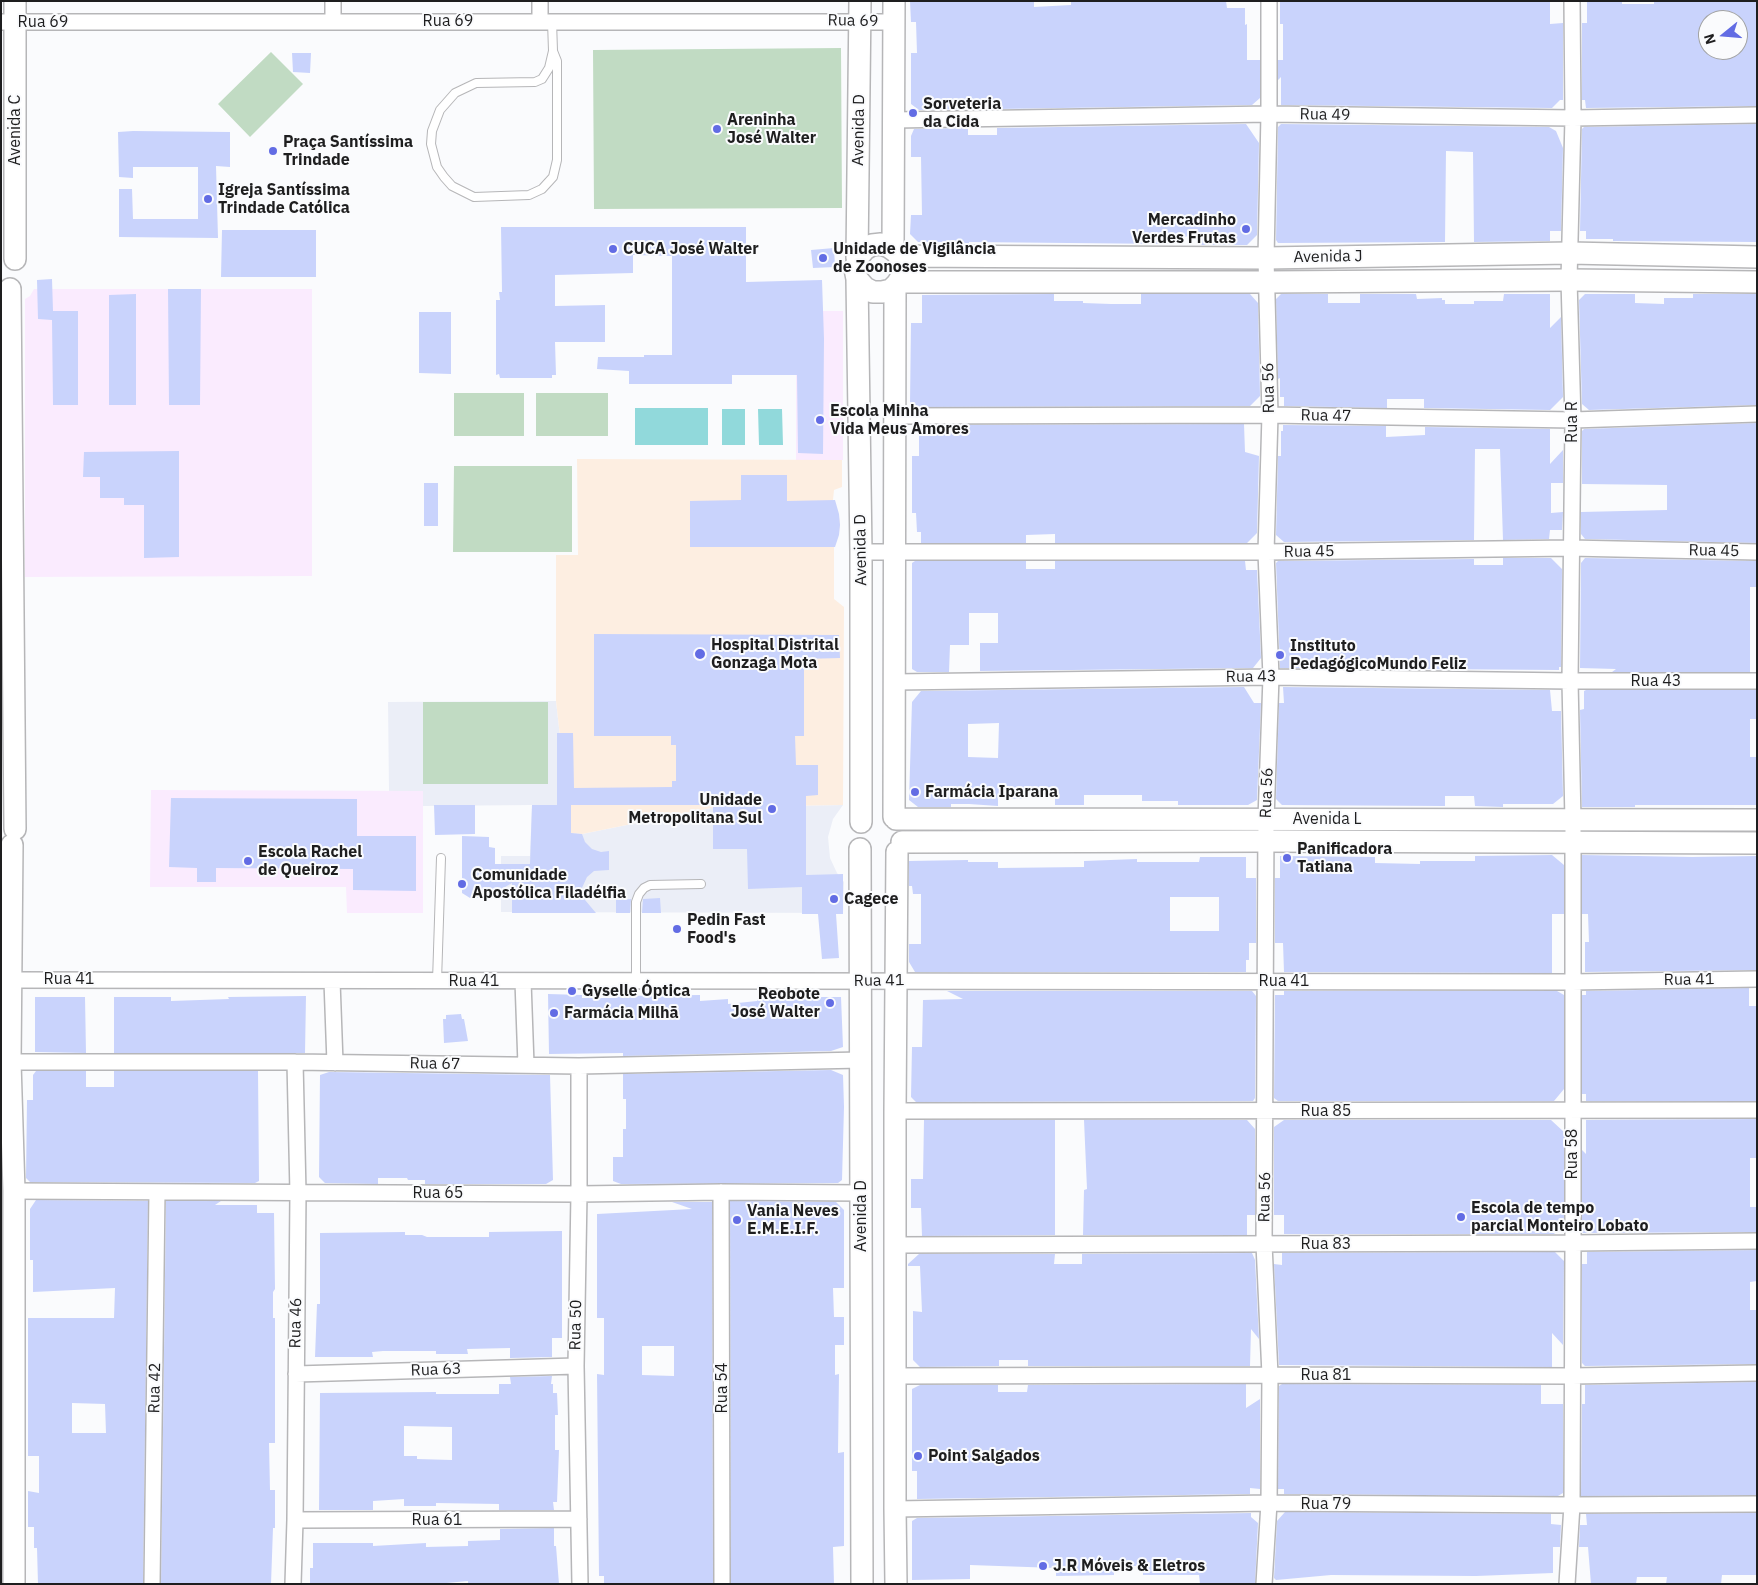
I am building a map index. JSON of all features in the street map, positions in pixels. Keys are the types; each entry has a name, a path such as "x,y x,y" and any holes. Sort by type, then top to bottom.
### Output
{"street":[{"name":"Avenida C","path":"6,291 15,283 18,275 18,267 8,254 8,22 15,1"},
{"path":"332,1 333,21"},
{"path":"540,1 546,21"},
{"name":"Rua 56","path":"1264,1584 1269,1503 1270,1375 1264,1244 1266,819 1271,677 1266,552 1270,415 1266,258 1269,1"},
{"name":"Rua R","path":"1572,1 1573,118 1569,280 1573,420 1570,548 1572,843"},
{"name":"Rua 69","path":"8,22 546,21 860,11 894,12"},
{"name":"Avenida D","path":"860,11 857,268 861,552 861,822"},
{"path":"894,12 896,252 903,268 897,284 891,290 873,292 865,288 857,268 864,249 872,245 881,244 896,252"},
{"name":"Rua 49","path":"894,120 1269,114 1573,118 1757,115"},
{"name":"Avenida J","path":"896,252 1266,258 1570,253 1757,257"},
{"name":"Avenida J","path":"897,284 1569,280 1757,282"},
{"name":"Avenida D","path":"895,818 895,416 897,284"},
{"path":"6,291 9,843 6,980 10,1062 7,1114 14,1191 7,1377 14,1584"},
{"name":"Rua 47","path":"895,416 1270,415 1573,420 1757,414"},
{"name":"Rua 45","path":"861,552 1266,552 1570,548 1757,552"},
{"name":"Rua 43","path":"895,682 1271,677 1570,681 1757,681"},
{"path":"1,812 12,821 9,843"},
{"path":"879,812 895,818 903,833 900,847 889,858 881,860 865,855 857,841 857,833 861,822 871,814 879,812"},
{"name":"Avenida L","path":"895,818 1757,820"},
{"name":"Avenida L","path":"900,847 1266,841 1757,843"},
{"name":"Rua 58","path":"1568,1584 1572,1505 1572,843"},
{"name":"Avenida D","path":"896,1584 894,1111 900,847"},
{"name":"Avenida D","path":"860,849 862,1584"},
{"name":"Rua 41","path":"6,980 1572,982 1757,979"},
{"path":"332,980 335,1062"},
{"path":"523,981 526,1065"},
{"name":"Rua 67","path":"10,1062 335,1062 579,1066 861,1060"},
{"name":"Rua 46","path":"293,1584 298,1193 295,1062"},
{"name":"Rua 50","path":"579,1066 576,1366 580,1584"},
{"name":"Rua 85","path":"894,1111 1757,1110"},
{"name":"Rua 65","path":"14,1191 579,1194 861,1193"},
{"name":"Rua 42","path":"152,1584 158,1192"},
{"name":"Rua 54","path":"721,1192 722,1584"},
{"name":"Rua 83","path":"894,1245 1573,1243 1757,1240"},
{"name":"Rua 63","path":"296,1374 576,1366"},
{"name":"Rua 81","path":"895,1376 1572,1376 1757,1373"},
{"name":"Rua 79","path":"895,1509 1269,1503 1757,1504"},
{"name":"Rua 61","path":"295,1520 579,1520"}],"lane":[{"path":"546,21 557,61 558,160 553,177 548,184 536,193 529,195 474,197 452,186 437,167 431,144 432,132 440,110 455,93 476,83 535,82 542,79 549,68 553,51"},
{"path":"437,981 441,858"},
{"path":"636,982 636,908 639,894 650,884 701,884"}],"shaded area":[{"path":"34,289 312,289 312,576 25,577 25,299 30,296"},
{"name":"Escola Minha Vida Meus Amores","path":"732,311 843,311 843,460 796,460 796,375"},
{"name":"Hospital Distrital Gonzaga Mota","path":"577,459 842,460 842,487 834,490 833,500 840,524 834,547 834,599 844,607 843,805 716,807 582,834 571,833 556,701 556,555 578,555"},
{"name":"Unidade Metropolitana Sul","path":"556,701 571,833 582,834 716,807 843,805 833,819 828,837 830,858 837,873 844,882 843,913 501,912 501,856 530,856 532,805 423,806 423,791 389,791 388,702"},
{"name":"Escola Rachel de Queiroz","path":"151,790 423,791 423,913 347,913 346,887 150,887"}],"green space":[{"name":"Areninha José Walter","path":"841,48 842,208 594,209 593,50"},
{"path":"271,52 303,84 250,137 218,104"},
{"path":"454,393 524,393 524,436 454,436"},
{"path":"536,393 608,393 608,436 536,436"},
{"path":"454,466 572,466 572,552 453,552"},
{"path":"423,702 548,702 548,784 423,784"}],"water":[{"path":"635,408 708,408 708,445 635,445"},
{"path":"722,409 745,409 745,445 722,445"},
{"path":"758,409 782,409 783,445 759,445"}],"building":[{"path":"910,1 1034,1 1034,7 1071,5 1071,1 1226,1 1227,8 1245,8 1247,60 1260,60 1260,98 1252,105 998,109 998,103 968,103 968,109 919,110 911,104 911,53 917,53 916,22 911,22"},
{"path":"1280,1 1550,1 1550,24 1563,23 1563,100 1560,100 1552,108 1281,105 1281,77 1278,80 1278,60 1283,60 1283,24 1280,24"},
{"path":"1587,1 1622,1 1622,4 1654,4 1654,1 1757,1 1757,106 1586,108 1585,100 1582,100 1582,23 1587,23"},
{"path":"292,53 311,53 310,73 293,72"},
{"path":"1246,124 1259,143 1257,235 1247,245 1200,245 1200,236 1170,237 1170,244 969,242 969,244 948,244 948,242 918,242 910,234 911,215 922,215 921,157 911,157 911,136 914,129 968,128 968,135 997,135 997,128"},
{"path":"1281,124 1549,127 1556,131 1563,148 1561,231 1550,231 1550,241 1474,242 1473,152 1446,151 1445,242 1278,243 1276,240 1278,127"},
{"path":"1757,124 1757,242 1613,241 1613,239 1586,239 1586,231 1580,231 1582,129 1584,127"},
{"name":"Igreja Santíssima Trindade Católica","path":"118,132 230,132 230,167 216,166 218,238 119,237 119,189 132,189 133,219 198,219 198,167 133,167 133,178 119,177"},
{"path":"501,227 746,227 746,282 822,280 824,339 823,454 798,453 797,375 732,375 732,384 629,384 629,371 597,369 598,357 672,355 672,256 633,255 633,273 555,275 555,306 605,305 605,342 555,342 556,375 552,375 552,378 500,378 499,374 496,375 496,300 500,300 499,292 502,292"},
{"path":"222,230 316,230 316,277 221,277"},
{"name":"Unidade de Vigilância de Zoonoses","path":"834,248 835,267 813,268 811,250"},
{"path":"52,279 53,311 78,311 78,405 53,405 52,320 38,319 37,280"},
{"path":"168,289 201,289 200,405 169,405"},
{"path":"136,294 136,405 109,405 109,295"},
{"path":"1054,294 1054,301 1141,304 1141,294 1250,294 1258,303 1260,396 1250,406 914,407 910,404 911,323 922,323 922,295"},
{"path":"1281,294 1328,294 1328,303 1360,303 1360,294 1416,294 1417,299 1442,298 1442,300 1445,300 1445,304 1474,304 1474,301 1503,301 1504,294 1550,294 1550,328 1561,317 1563,397 1550,410 1424,408 1424,399 1387,399 1387,408 1284,406 1284,397 1280,397 1280,378 1278,379 1276,299"},
{"path":"1585,294 1635,294 1635,303 1664,304 1664,298 1693,298 1693,294 1757,294 1757,405 1589,410 1582,404 1579,300"},
{"path":"419,312 451,312 451,374 419,373"},
{"path":"1757,423 1757,543 1585,539 1581,534 1581,512 1667,510 1667,485 1582,484 1582,431 1584,429"},
{"path":"1244,424 1245,452 1259,456 1257,533 1247,543 1055,543 1055,534 1026,535 1026,543 921,543 921,532 917,532 916,513 912,513 912,456 919,456 919,425"},
{"path":"1283,425 1386,426 1386,437 1425,435 1425,427 1550,429 1550,464 1563,450 1563,483 1551,483 1551,513 1563,512 1562,530 1550,530 1549,539 1503,540 1500,449 1475,449 1474,540 1284,542 1276,535 1278,456 1281,456 1281,431 1283,431"},
{"path":"179,451 179,557 144,558 144,505 124,505 124,498 100,498 100,477 83,477 84,452"},
{"path":"741,475 787,475 787,501 835,500 840,525 835,547 690,547 690,501 741,500"},
{"path":"424,483 438,483 438,526 424,526"},
{"path":"1503,558 1551,558 1562,569 1561,667 1559,667 1559,670 1280,668 1276,563 1278,561 1474,559 1474,565 1503,565"},
{"path":"1585,558 1757,561 1757,587 1750,587 1750,672 1612,672 1616,669 1580,668 1581,563"},
{"path":"915,561 1026,561 1026,569 1055,569 1055,561 1245,561 1246,570 1257,570 1261,658 1253,668 980,671 980,643 998,643 998,613 969,613 969,645 950,645 949,672 917,672 912,669 912,563"},
{"path":"594,634 839,635 840,658 804,659 804,736 795,736 796,765 818,765 818,795 806,796 806,875 843,874 843,914 836,914 839,958 822,959 818,914 802,914 802,887 748,889 747,849 713,849 713,805 557,805 557,733 573,733 574,788 672,787 672,781 676,781 676,745 671,745 671,736 594,736"},
{"path":"1244,687 1254,703 1261,703 1257,800 1248,805 1178,805 1178,801 1142,801 1142,795 1084,795 1084,805 1055,805 1055,797 1026,796 1026,799 998,798 998,806 951,804 951,807 918,807 909,800 912,702 921,691","holes":["999,723 998,758 968,757 968,724"]},
{"path":"1283,687 1550,690 1552,711 1561,711 1563,796 1553,804 1503,804 1503,807 1475,806 1474,796 1445,796 1445,806 1282,805 1276,799 1279,703 1284,703"},
{"path":"1757,690 1757,719 1750,719 1750,757 1757,757 1757,805 1582,807 1580,710 1584,709 1584,691"},
{"path":"171,798 357,799 357,836 416,836 416,891 353,890 353,869 216,868 216,882 197,882 197,868 169,867"},
{"path":"434,805 475,805 475,834 435,835"},
{"path":"532,805 571,805 571,833 582,834 585,842 592,849 601,852 609,851 609,870 594,871 587,877 581,890 585,900 596,913 512,913 512,883 486,898 470,898 462,893 462,836 489,837 489,847 495,848 495,864 530,864"},
{"path":"1552,855 1564,865 1564,914 1552,914 1552,973 1284,972 1283,943 1275,943 1275,878 1280,878 1280,856 1375,857 1375,863 1420,864 1420,861 1475,861 1475,856"},
{"path":"1582,855 1757,856 1757,970 1585,972 1585,942 1589,942 1588,914 1582,914"},
{"path":"1200,857 1246,857 1246,878 1256,878 1256,943 1249,943 1249,960 1246,960 1246,972 915,972 909,962 909,944 921,944 921,894 913,894 912,886 909,886 909,861 968,860 968,862 998,862 998,868 1084,867 1084,861 1137,859 1137,862 1199,862","holes":["1170,897 1219,897 1219,931 1170,931"]},
{"path":"660,898 661,913 642,913 643,899"},
{"path":"631,899 630,913 616,913 616,900"},
{"path":"1749,988 1749,1006 1757,1006 1757,1101 1586,1101 1586,1094 1582,1094 1582,995 1586,995 1586,991"},
{"path":"947,991 1252,991 1256,996 1255,1098 1253,1101 916,1102 911,1097 912,1047 922,1047 923,1000 963,999"},
{"path":"1284,991 1557,991 1564,995 1564,1089 1554,1101 1278,1101 1274,1098 1275,995 1284,995"},
{"path":"548,994 582,995 582,998 700,995 700,1001 728,999 728,1004 757,1001 758,997 841,997 843,1047 831,1051 623,1056 623,1053 549,1054"},
{"path":"306,996 305,1053 114,1053 114,997 171,997 171,1001 229,999 228,997"},
{"path":"35,997 85,997 86,1053 35,1052"},
{"path":"461,1014 462,1019 464,1019 468,1041 444,1043 443,1019 446,1019 446,1015"},
{"path":"831,1070 843,1075 842,1180 838,1183 621,1184 613,1181 613,1157 623,1157 623,1129 626,1129 626,1099 623,1099 623,1074"},
{"path":"36,1071 86,1071 86,1087 114,1087 114,1071 258,1071 259,1181 255,1183 30,1182 26,1178 27,1100 33,1100 33,1075"},
{"path":"329,1072 550,1075 553,1180 546,1184 425,1184 425,1180 378,1178 378,1184 325,1183 319,1177 320,1075"},
{"path":"1757,1119 1757,1158 1750,1158 1750,1207 1757,1207 1757,1232 1582,1233 1582,1150 1586,1154 1586,1120"},
{"path":"924,1120 1055,1120 1055,1235 922,1236 921,1208 911,1208 911,1179 923,1179"},
{"path":"1084,1120 1247,1120 1255,1129 1255,1215 1247,1215 1247,1235 1083,1235 1084,1190 1087,1189"},
{"path":"1284,1120 1551,1120 1564,1132 1564,1223 1554,1234 1284,1234 1284,1215 1274,1215 1274,1127"},
{"path":"36,1200 148,1201 143,1584 38,1584 37,1548 34,1548 34,1527 28,1527 28,1491 39,1493 39,1456 28,1456 28,1318 114,1318 115,1288 33,1292 33,1260 30,1260 30,1209","holes":["72,1403 105,1404 106,1433 72,1433"]},
{"path":"166,1201 221,1201 215,1205 257,1205 257,1213 274,1213 275,1443 269,1443 270,1490 275,1490 275,1528 273,1528 271,1584 161,1584"},
{"path":"730,1201 836,1202 844,1210 844,1288 833,1288 834,1317 844,1317 844,1345 835,1345 835,1375 839,1374 838,1453 844,1452 844,1546 833,1547 834,1584 731,1584"},
{"path":"672,1202 712,1202 713,1584 604,1584 604,1576 599,1576 597,1374 604,1375 604,1318 597,1318 597,1214 692,1209","holes":["642,1346 674,1346 674,1376 642,1375"]},
{"path":"562,1231 562,1338 552,1338 552,1357 510,1358 510,1348 467,1349 468,1354 436,1354 436,1351 383,1351 372,1352 373,1357 315,1357 317,1304 320,1304 320,1233 405,1232 405,1235 422,1235 427,1237 489,1237 489,1232"},
{"path":"1757,1250 1757,1281 1750,1282 1750,1310 1757,1310 1757,1364 1585,1366 1582,1363 1582,1264 1587,1264 1587,1252"},
{"path":"1555,1252 1564,1261 1563,1345 1552,1333 1552,1367 1279,1365 1274,1264 1282,1265 1282,1253"},
{"path":"1252,1253 1255,1260 1259,1339 1251,1329 1250,1366 1028,1366 1028,1360 999,1360 999,1366 920,1367 913,1360 913,1311 922,1312 920,1266 908,1266 908,1264 919,1254 1055,1254 1054,1264 1082,1264 1082,1254"},
{"path":"552,1376 553,1393 557,1393 558,1415 555,1415 555,1450 559,1450 557,1502 553,1502 554,1510 499,1510 499,1504 436,1503 436,1506 404,1506 404,1499 373,1501 373,1510 319,1510 320,1393 436,1392 436,1394 499,1394 499,1384 511,1384 510,1377","holes":["404,1426 452,1427 452,1460 417,1459 417,1456 404,1456"]},
{"path":"1757,1382 1757,1495 1581,1496 1582,1404 1585,1404 1585,1385"},
{"path":"1246,1384 1246,1408 1260,1399 1260,1489 1250,1488 1250,1494 917,1499 917,1471 912,1471 912,1389 920,1385 998,1385 998,1392 1027,1392 1028,1385"},
{"path":"1282,1384 1541,1385 1541,1404 1563,1404 1563,1493 1558,1496 1284,1494 1284,1489 1278,1489 1279,1386"},
{"path":"1285,1512 1551,1514 1551,1524 1561,1525 1560,1547 1553,1547 1553,1573 1476,1576 1331,1575 1276,1580 1274,1578 1277,1521"},
{"path":"1251,1513 1251,1517 1258,1523 1255,1584 1200,1584 1199,1575 1143,1575 1143,1566 1114,1566 1114,1575 1056,1576 1056,1568 970,1565 970,1579 912,1580 912,1521 917,1518"},
{"path":"1757,1513 1757,1575 1722,1575 1721,1584 1666,1584 1667,1577 1637,1577 1636,1584 1591,1584 1588,1547 1579,1547 1580,1525 1587,1525 1586,1514"},
{"path":"554,1528 554,1546 556,1546 559,1584 468,1583 468,1581 436,1584 310,1584 310,1568 313,1568 313,1543 373,1543 373,1546 426,1543 426,1547 468,1546 468,1541 500,1540 500,1529"}],"place":[{"name":"Sorveteria da Cida","path":"913,113"},
{"name":"Areninha José Walter","path":"717,129"},
{"name":"Praça Santíssima Trindade","path":"273,151"},
{"name":"Igreja Santíssima Trindade Católica","path":"208,199"},
{"name":"Mercadinho Verdes Frutas","path":"1246,229"},
{"name":"CUCA José Walter","path":"613,249"},
{"name":"Unidade de Vigilância de Zoonoses","path":"823,258"},
{"name":"Escola Minha Vida Meus Amores","path":"820,420"},
{"name":"Hospital Distrital Gonzaga Mota","path":"700,654"},
{"name":"Instituto PedagógicoMundo Feliz","path":"1280,655"},
{"name":"Farmácia Iparana","path":"915,792"},
{"name":"Unidade Metropolitana Sul","path":"772,809"},
{"name":"Panificadora Tatiana","path":"1287,858"},
{"name":"Escola Rachel de Queiroz","path":"248,861"},
{"name":"Comunidade Apostólica Filadélfia","path":"462,884"},
{"name":"Cagece","path":"834,899"},
{"name":"Pedin Fast Food's","path":"677,929"},
{"name":"Gyselle Óptica","path":"572,991"},
{"name":"Reobote José Walter","path":"830,1003"},
{"name":"Farmácia Milhã","path":"554,1013"},
{"name":"Escola de tempo parcial Monteiro Lobato","path":"1461,1217"},
{"name":"Vania Neves E.M.E.I.F.","path":"737,1220"},
{"name":"Point Salgados","path":"918,1456"},
{"name":"J.R Móveis & Eletros","path":"1043,1566"}]}
